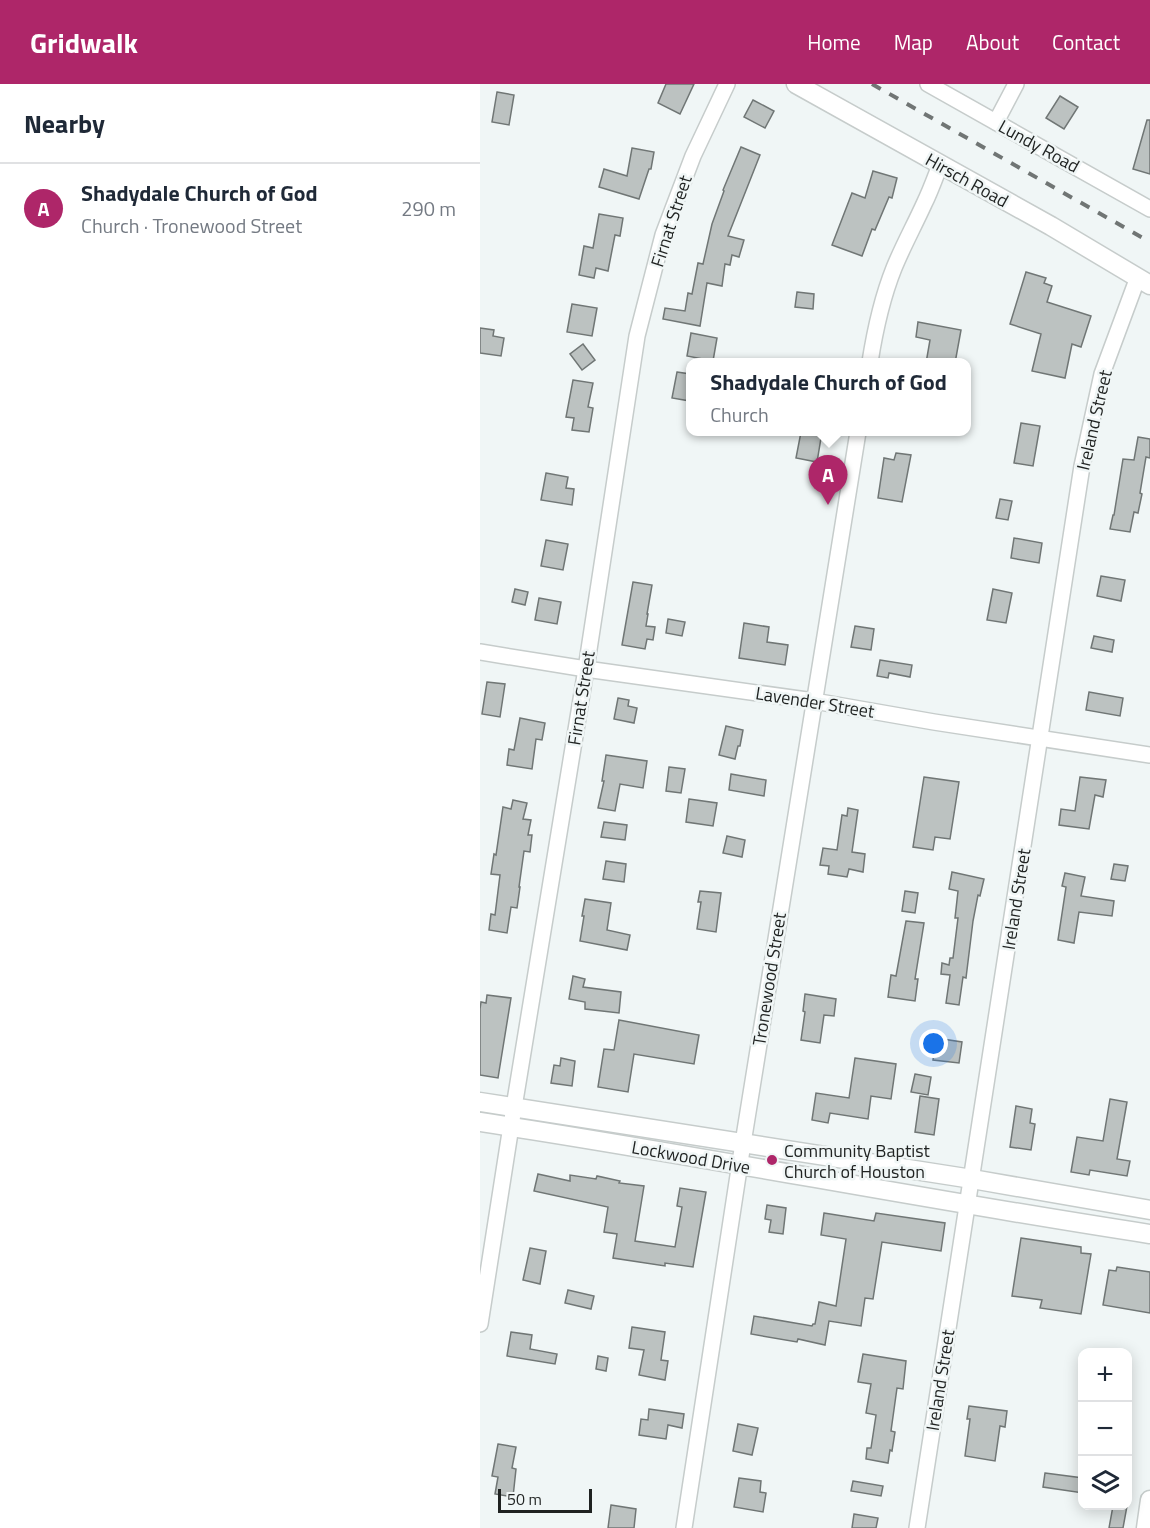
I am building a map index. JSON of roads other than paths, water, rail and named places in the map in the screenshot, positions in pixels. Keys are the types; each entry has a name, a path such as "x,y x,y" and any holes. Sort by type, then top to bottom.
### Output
{"main road":[{"name":"Hirsch Road","path":"796,84 1146,281"},
{"name":"Lockwood Drive","path":"480,1102 972,1179 1150,1210"},
{"name":"Lockwood Drive","path":"480,1122 1150,1234"},
{"path":"1146,1528 1150,1500"}],"street":[{"name":"Firnat Street","path":"480,1324 586,669 637,336 663,235 693,156 727,84"},
{"name":"Lundy Road","path":"928,84 1150,209"},
{"path":"996,122 1016,84"},
{"path":"871,358 883,301 894,270 940,165"},
{"name":"Ireland Street","path":"917,1528 1082,466 1102,374 1146,281"},
{"name":"Tronewood Street","path":"684,1528 743,1143 857,436"},
{"name":"Lavender Street","path":"480,652 814,701 1150,755"}],"railway":[{"path":"872,84 1150,242"}],"place":[{"name":"Shadydale Church of God","path":"828,505"},
{"name":"Community Baptist Church of Houston","path":"772,1160"}]}
